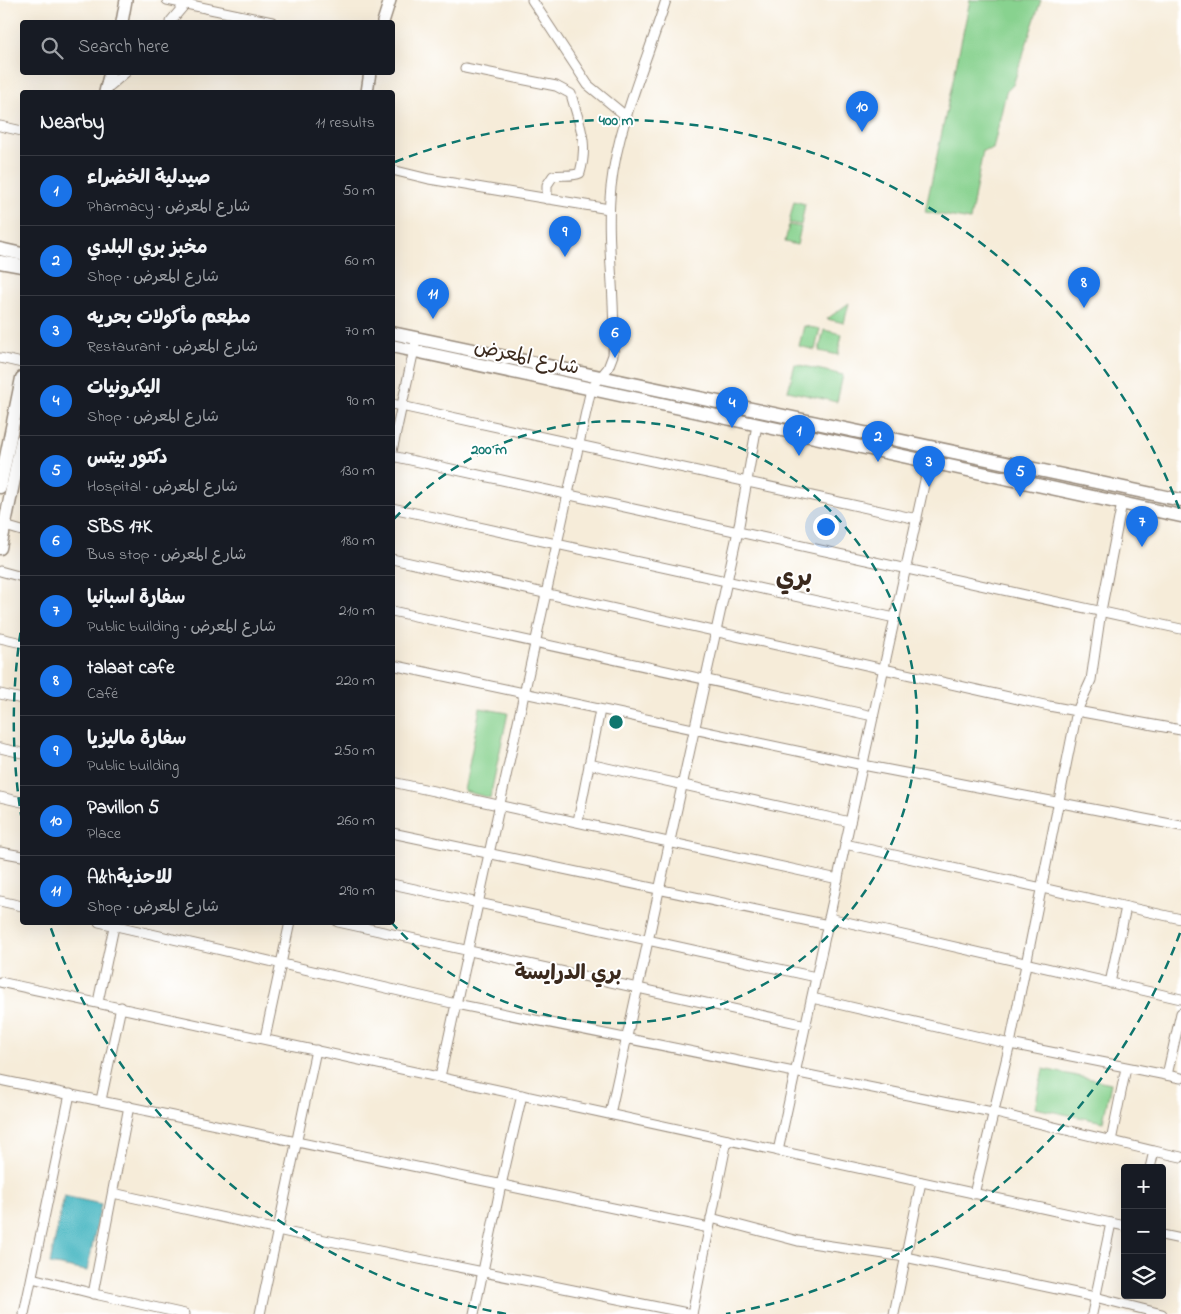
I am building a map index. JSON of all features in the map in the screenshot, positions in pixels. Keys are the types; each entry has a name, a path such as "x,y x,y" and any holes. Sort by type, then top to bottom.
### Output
{"main road":[{"path":"0,249 20,254"},
{"path":"0,262 20,266"},
{"name":"شارع المعرض","path":"395,334 1181,500"},
{"name":"شارع المعرض","path":"395,347 1181,516"},
{"path":"0,487 4,443 20,385"},
{"path":"762,426 769,412"},
{"path":"963,469 966,454"},
{"path":"0,548 18,480 20,460"}],"street":[{"path":"122,20 126,0"},
{"path":"167,0 187,2 264,20"},
{"path":"532,0 588,85 627,117"},
{"path":"440,1077 591,389 602,377 611,360 613,349 610,208 617,152 666,0"},
{"path":"172,20 187,2"},
{"path":"384,20 389,2"},
{"path":"387,20 389,2"},
{"path":"465,68 556,86 571,94 585,143 582,167 580,173 575,176 563,174 553,176 547,185 547,199"},
{"path":"105,90 109,75"},
{"path":"106,90 123,75"},
{"path":"368,90 370,75"},
{"path":"368,90 375,75"},
{"path":"0,126 20,131"},
{"path":"395,171 430,179 610,208"},
{"path":"395,437 417,338"},
{"path":"0,358 20,363"},
{"path":"395,405 916,519"},
{"path":"610,1114 649,938 668,840 683,786 738,531 746,482 762,426"},
{"path":"395,457 1181,629"},
{"path":"778,1151 929,462"},
{"path":"974,1194 992,1112 1010,1044 1077,711 1091,680 1101,611 1122,503"},
{"path":"395,509 895,618"},
{"path":"5,526 20,530"},
{"path":"395,560 1077,711 1181,730"},
{"path":"0,571 20,576"},
{"path":"395,612 873,716"},
{"path":"0,638 20,643"},
{"path":"395,666 863,765 1181,826"},
{"path":"0,694 20,699"},
{"path":"578,820 600,710"},
{"path":"0,748 20,753"},
{"path":"589,764 850,822"},
{"path":"395,783 578,820 838,879"},
{"path":"0,797 20,802"},
{"path":"395,834 658,891 828,922 1025,963 1181,999"},
{"path":"845,844 1041,889 1181,918"},
{"path":"0,852 20,856"},
{"path":"395,885 649,938 816,977"},
{"path":"0,901 20,906"},
{"path":"1110,983 1126,907"},
{"path":"98,1002 115,925"},
{"path":"119,925 456,1004 626,1040 992,1112 1181,1157"},
{"path":"265,1038 289,925"},
{"path":"351,925 806,1025"},
{"path":"0,982 265,1038 1121,1225"},
{"path":"812,998 1010,1044 1181,1078"},
{"path":"101,1100 121,1007"},
{"path":"1167,1075 1181,1013"},
{"path":"260,1314 295,1141 316,1050"},
{"path":"1111,1141 1126,1068"},
{"path":"0,1080 709,1228"},
{"path":"24,1314 70,1094"},
{"path":"474,1314 522,1095"},
{"path":"93,1294 129,1106"},
{"path":"113,1193 277,1229 692,1314 727,1140"},
{"path":"1151,1164 1154,1151"},
{"path":"894,1314 921,1182"},
{"path":"711,1218 798,1241 905,1257 1095,1297 1162,1314"},
{"path":"1092,1314 1111,1224"},
{"path":"1166,1236 1181,1239"},
{"path":"32,1278 93,1294 185,1314"}],"green space":[{"path":"970,0 1041,0 1013,85 1006,92 993,149 983,151 970,220 925,212"},
{"path":"794,201 805,204 801,225 789,223"},
{"path":"789,225 801,227 797,245 785,242"},
{"path":"849,303 844,323 827,319"},
{"path":"804,326 820,329 815,350 799,346"},
{"path":"824,330 842,334 838,355 819,351"},
{"path":"795,364 843,375 837,402 788,391"},
{"path":"480,708 508,713 490,798 464,791"},
{"path":"1043,1069 1111,1083 1103,1122 1035,1108"}],"water":[{"path":"64,1196 101,1204 87,1271 50,1264"}],"place":[{"name":"Pavillon 5","path":"862,132"},
{"name":"سفارة ماليزيا","path":"565,257"},
{"name":"talaat cafe","path":"1084,308"},
{"name":"A&hللاحذية","path":"433,319"},
{"name":"SBS 17K","path":"615,358"},
{"name":"اليكرونيات","path":"732,428"},
{"name":"صيدلية الخضراء","path":"799,456"},
{"name":"مخبز بري البلدي","path":"878,462"},
{"name":"مطعم مأكولات بحريه","path":"929,487"},
{"name":"دكتور بيتس","path":"1020,497"},
{"name":"سفارة اسبانيا","path":"1142,547"}],"district":[{"name":"بري","path":"794,576"},
{"name":"بري الدرايسة","path":"568,972"}]}
